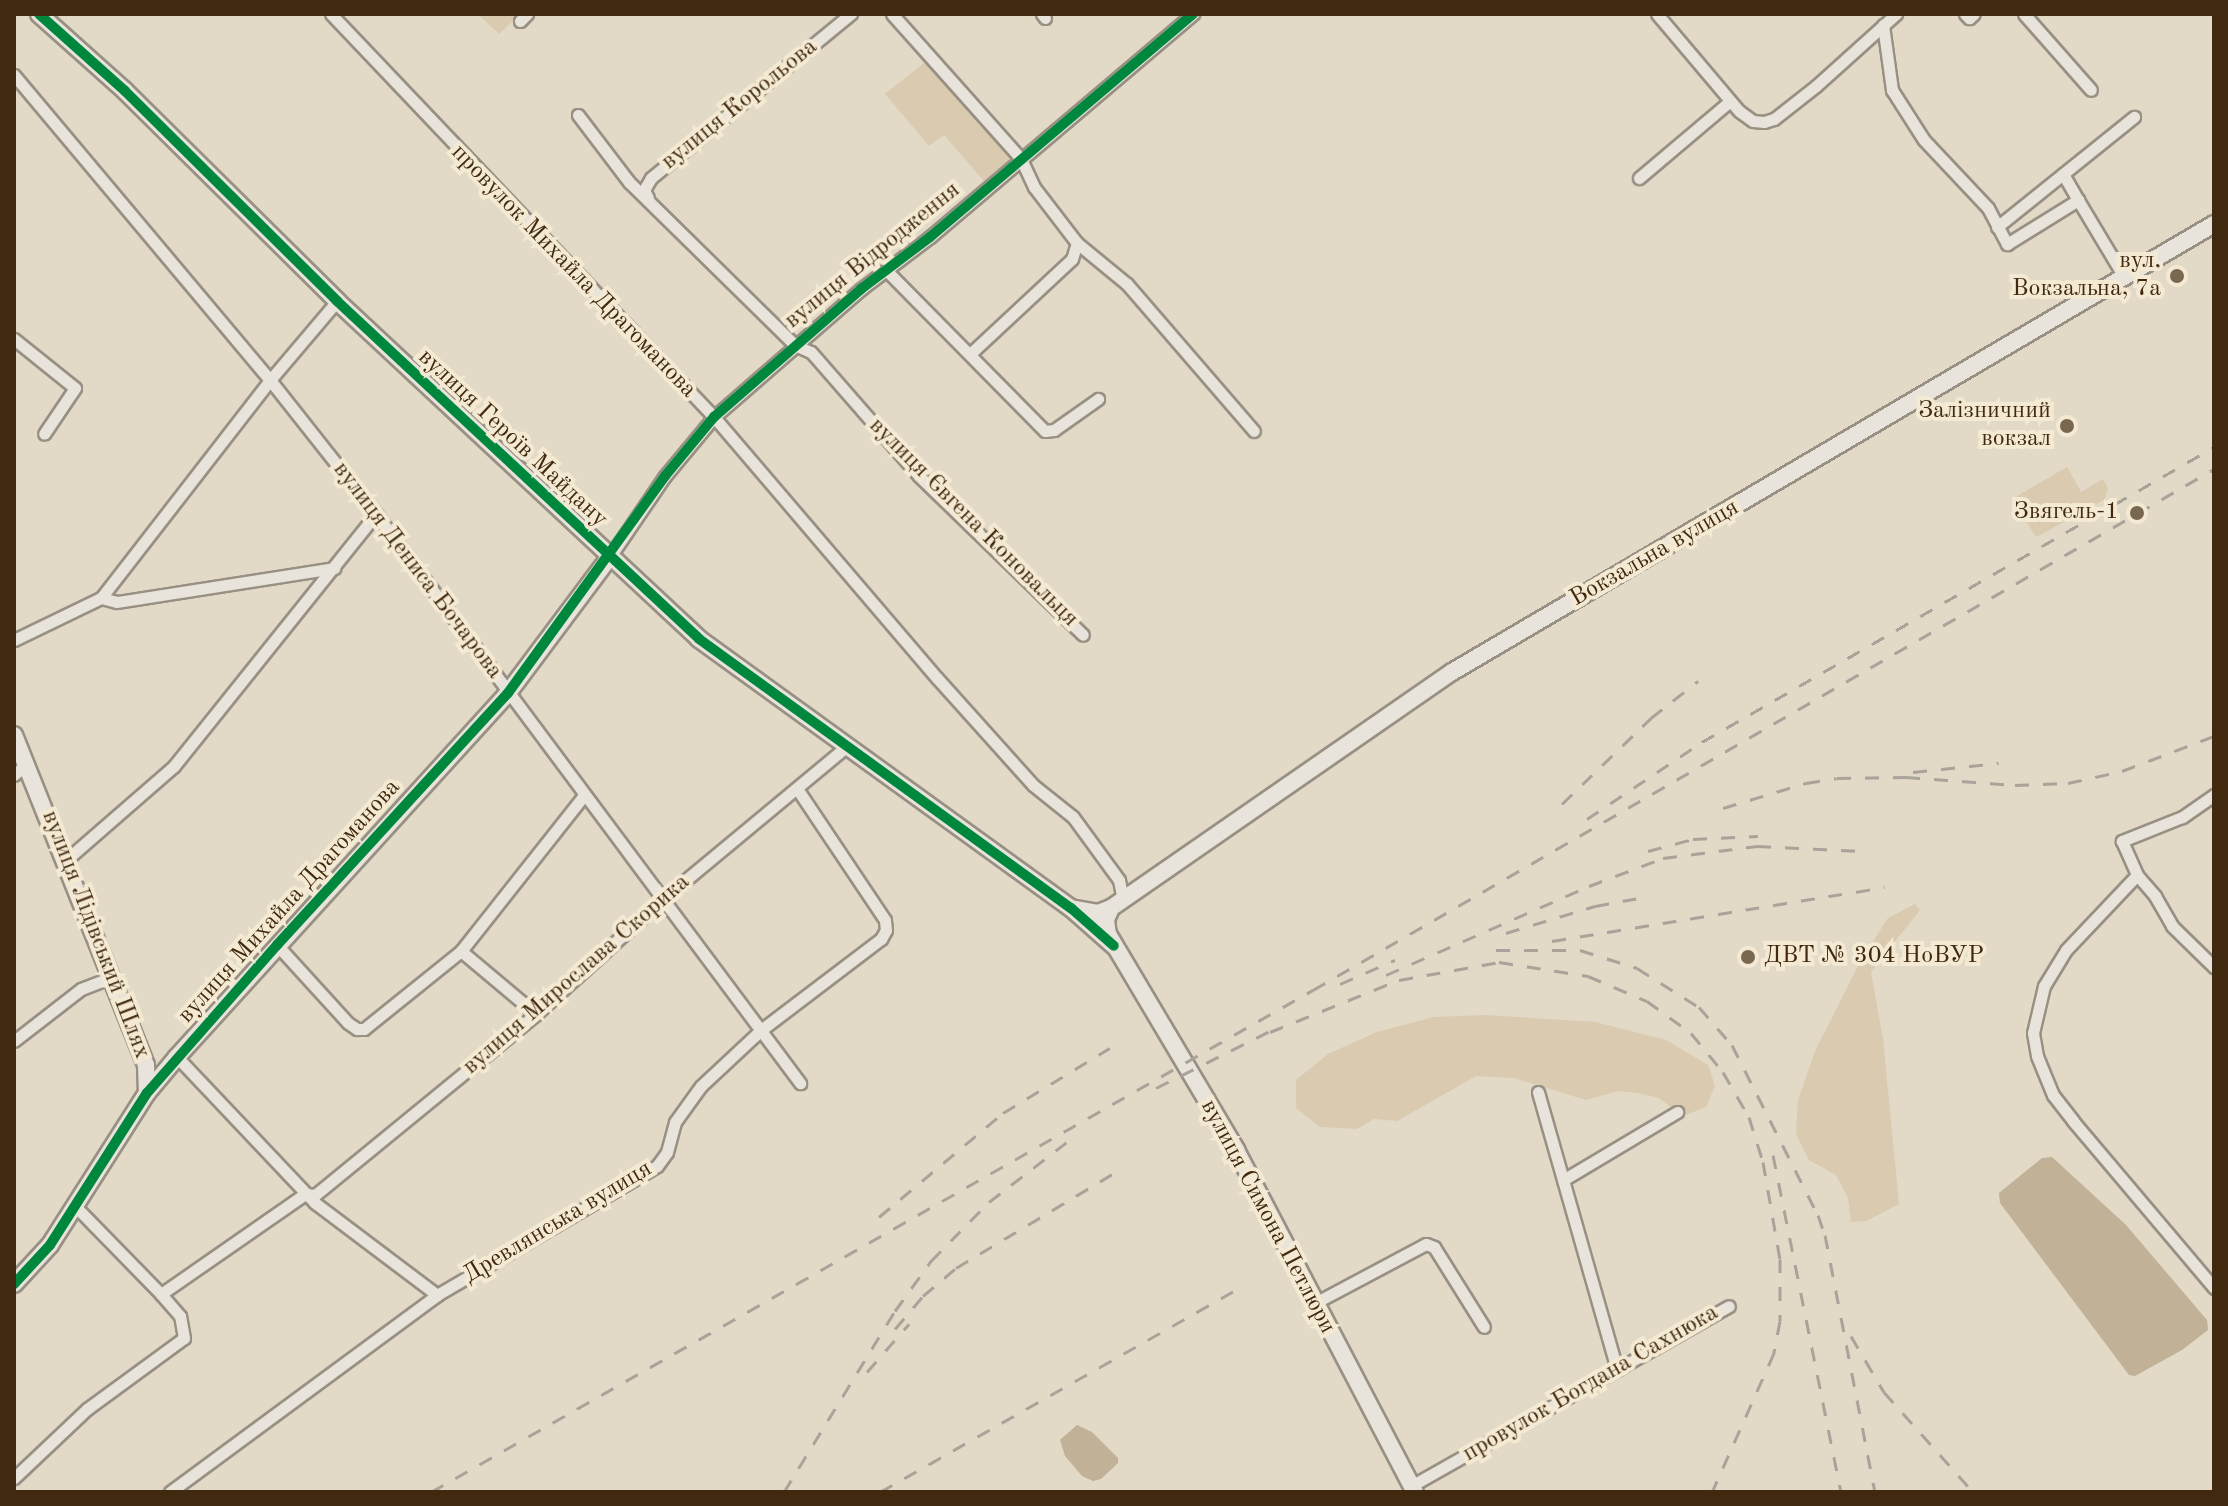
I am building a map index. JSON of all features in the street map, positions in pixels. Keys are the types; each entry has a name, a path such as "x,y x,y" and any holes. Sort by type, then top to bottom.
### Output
{"street":[{"name":"вулиця Героїв Майдану","path":"39,14 125,91 337,301 699,639 1071,908 1114,946"},
{"name":"провулок Михайла Драгоманова","path":"331,14 714,417 854,583 1033,785 1085,831 1119,880 1117,904"},
{"name":"вулиця Корольова","path":"651,202 644,190 651,178 851,14"},
{"path":"892,14 1021,159 1034,187 1077,243 1127,284 1254,431"},
{"name":"вулиця Відродження","path":"609,558 665,476 714,417 795,345 930,237 1193,14"},
{"path":"1657,14 1730,101 1753,121 1774,119 1896,14"},
{"path":"1965,14 1969,18 1974,14"},
{"path":"2024,14 2091,90"},
{"path":"1883,25 1892,90 1924,140 1988,208 2007,244 2078,200"},
{"name":"вулиця Дениса Бочарова","path":"14,75 270,380 376,514 800,1083"},
{"path":"1639,178 1730,101"},
{"name":"вулиця Євгена Коновальця","path":"578,115 629,182 795,345 811,352 919,476 1083,635"},
{"path":"1997,227 2134,117"},
{"path":"2063,174 2124,277"},
{"name":"Вокзальна вулиця","path":"1117,904 1452,672 2214,224"},
{"path":"970,354 1072,259 1077,243"},
{"path":"886,270 1045,431 1054,430 1098,399"},
{"path":"14,640 101,598 270,380 337,301"},
{"path":"14,339 75,388 44,434"},
{"path":"66,860 174,766 376,514"},
{"name":"вулиця Михайла Драгоманова","path":"14,1284 50,1245 147,1093 277,945 508,693 609,558"},
{"path":"101,598 117,602 334,568"},
{"name":"вулиця Лідівський Шлях","path":"14,735 20,770 66,860 146,1065 147,1093"},
{"name":"вулиця Мирослава Скорика","path":"161,1294 305,1194 315,1195 536,1014 664,898 798,790 846,747"},
{"name":"Древлянська вулиця","path":"170,1492 437,1295 662,1162 675,1122 701,1086 761,1030 867,951 886,930 885,920 798,790"},
{"path":"277,945 357,1029 364,1029 461,951 584,795"},
{"path":"2214,795 2182,817 2122,841 2137,875 2155,896 2172,926 2214,967"},
{"path":"2137,875 2066,950 2044,986 2033,1033 2037,1056 2053,1095 2214,1288"},
{"path":"1071,908 1098,913 1117,904"},
{"path":"1114,946 1106,920 1117,904"},
{"name":"вулиця Симона Петлюри","path":"1114,946 1236,1150 1313,1304 1413,1489"},
{"path":"461,951 536,1014"},
{"path":"14,1041 81,989 112,977"},
{"path":"177,1057 305,1194 437,1295"},
{"path":"1538,1092 1617,1370"},
{"path":"1563,1180 1677,1112"},
{"path":"14,1478 87,1409 184,1338 180,1316 75,1206"},
{"path":"1313,1304 1426,1244 1434,1247 1484,1327"},
{"name":"провулок Богдана Сахнюка","path":"1413,1489 1729,1306"}],"shaded area":[{"path":"478,14 521,14 499,34"},
{"path":"925,62 1008,153 1010,159 984,181 944,135 929,146 885,94"},
{"path":"2067,467 2081,492 2103,479 2108,489 2104,500 2036,537 2012,499"},
{"path":"1915,904 1920,910 1871,972 1883,1039 1899,1204 1866,1221 1851,1222 1848,1198 1836,1175 1809,1160 1796,1134 1798,1100 1815,1051 1861,960 1888,918"},
{"path":"1486,1015 1595,1022 1666,1040 1708,1065 1715,1086 1706,1107 1683,1116 1659,1098 1638,1093 1618,1091 1586,1100 1514,1078 1476,1076 1397,1121 1374,1119 1357,1129 1320,1127 1296,1108 1296,1080 1328,1054 1377,1032 1434,1017"},
{"path":"2052,1157 2126,1225 2207,1320 2208,1330 2182,1350 2135,1376 2129,1375 2000,1203 1999,1193 2042,1158"},
{"path":"1077,1425 1092,1432 1118,1458 1118,1463 1101,1479 1093,1481 1082,1476 1065,1456 1060,1440"}],"railway":[{"path":"1587,819 1702,742 2214,447"},
{"path":"431,1492 1313,990 2214,469"},
{"path":"1562,804 1651,718 1698,681"},
{"path":"1723,808 1806,783 1837,778 1906,777 2015,785 2068,783 2122,771 2214,736"},
{"path":"1913,772 1999,763"},
{"path":"1648,851 1693,839 1758,836"},
{"path":"1386,975 1589,886 1663,858 1757,846 1861,851"},
{"path":"1552,941 1885,887"},
{"path":"1506,933 1595,906 1650,896"},
{"path":"1496,950 1580,950 1637,968 1699,1007 1732,1045 1818,1215 1825,1235 1875,1492"},
{"path":"1340,984 1395,960"},
{"path":"1270,1032 1399,980 1499,962 1588,976 1647,1001 1691,1033 1723,1072 1749,1117 1763,1162 1780,1259 1780,1321 1774,1353 1712,1492"},
{"path":"1156,1088 1278,1027"},
{"path":"879,1217 1003,1113 1110,1048"},
{"path":"784,1492 895,1311 931,1261 989,1202 1076,1135"},
{"path":"1773,1155 1841,1492"},
{"path":"895,1329 923,1296 956,1268 1119,1170"},
{"path":"880,1492 1236,1290"},
{"path":"867,1372 909,1324"},
{"path":"1851,1336 1884,1392 1973,1492"}],"cycle path":[{"path":"39,14 125,91 337,301 699,639 1071,908 1114,946"},
{"path":"14,1284 50,1245 147,1093 277,945 508,693 665,476 714,417 861,289 930,237 1193,14"}],"place":[{"name":"вул. Вокзальна, 7а","path":"2177,276"},
{"name":"Залізничний вокзал","path":"2067,426"},
{"name":"Звягель-1","path":"2137,513"},
{"name":"ДВТ № 304 НоВУР","path":"1748,957"}]}
